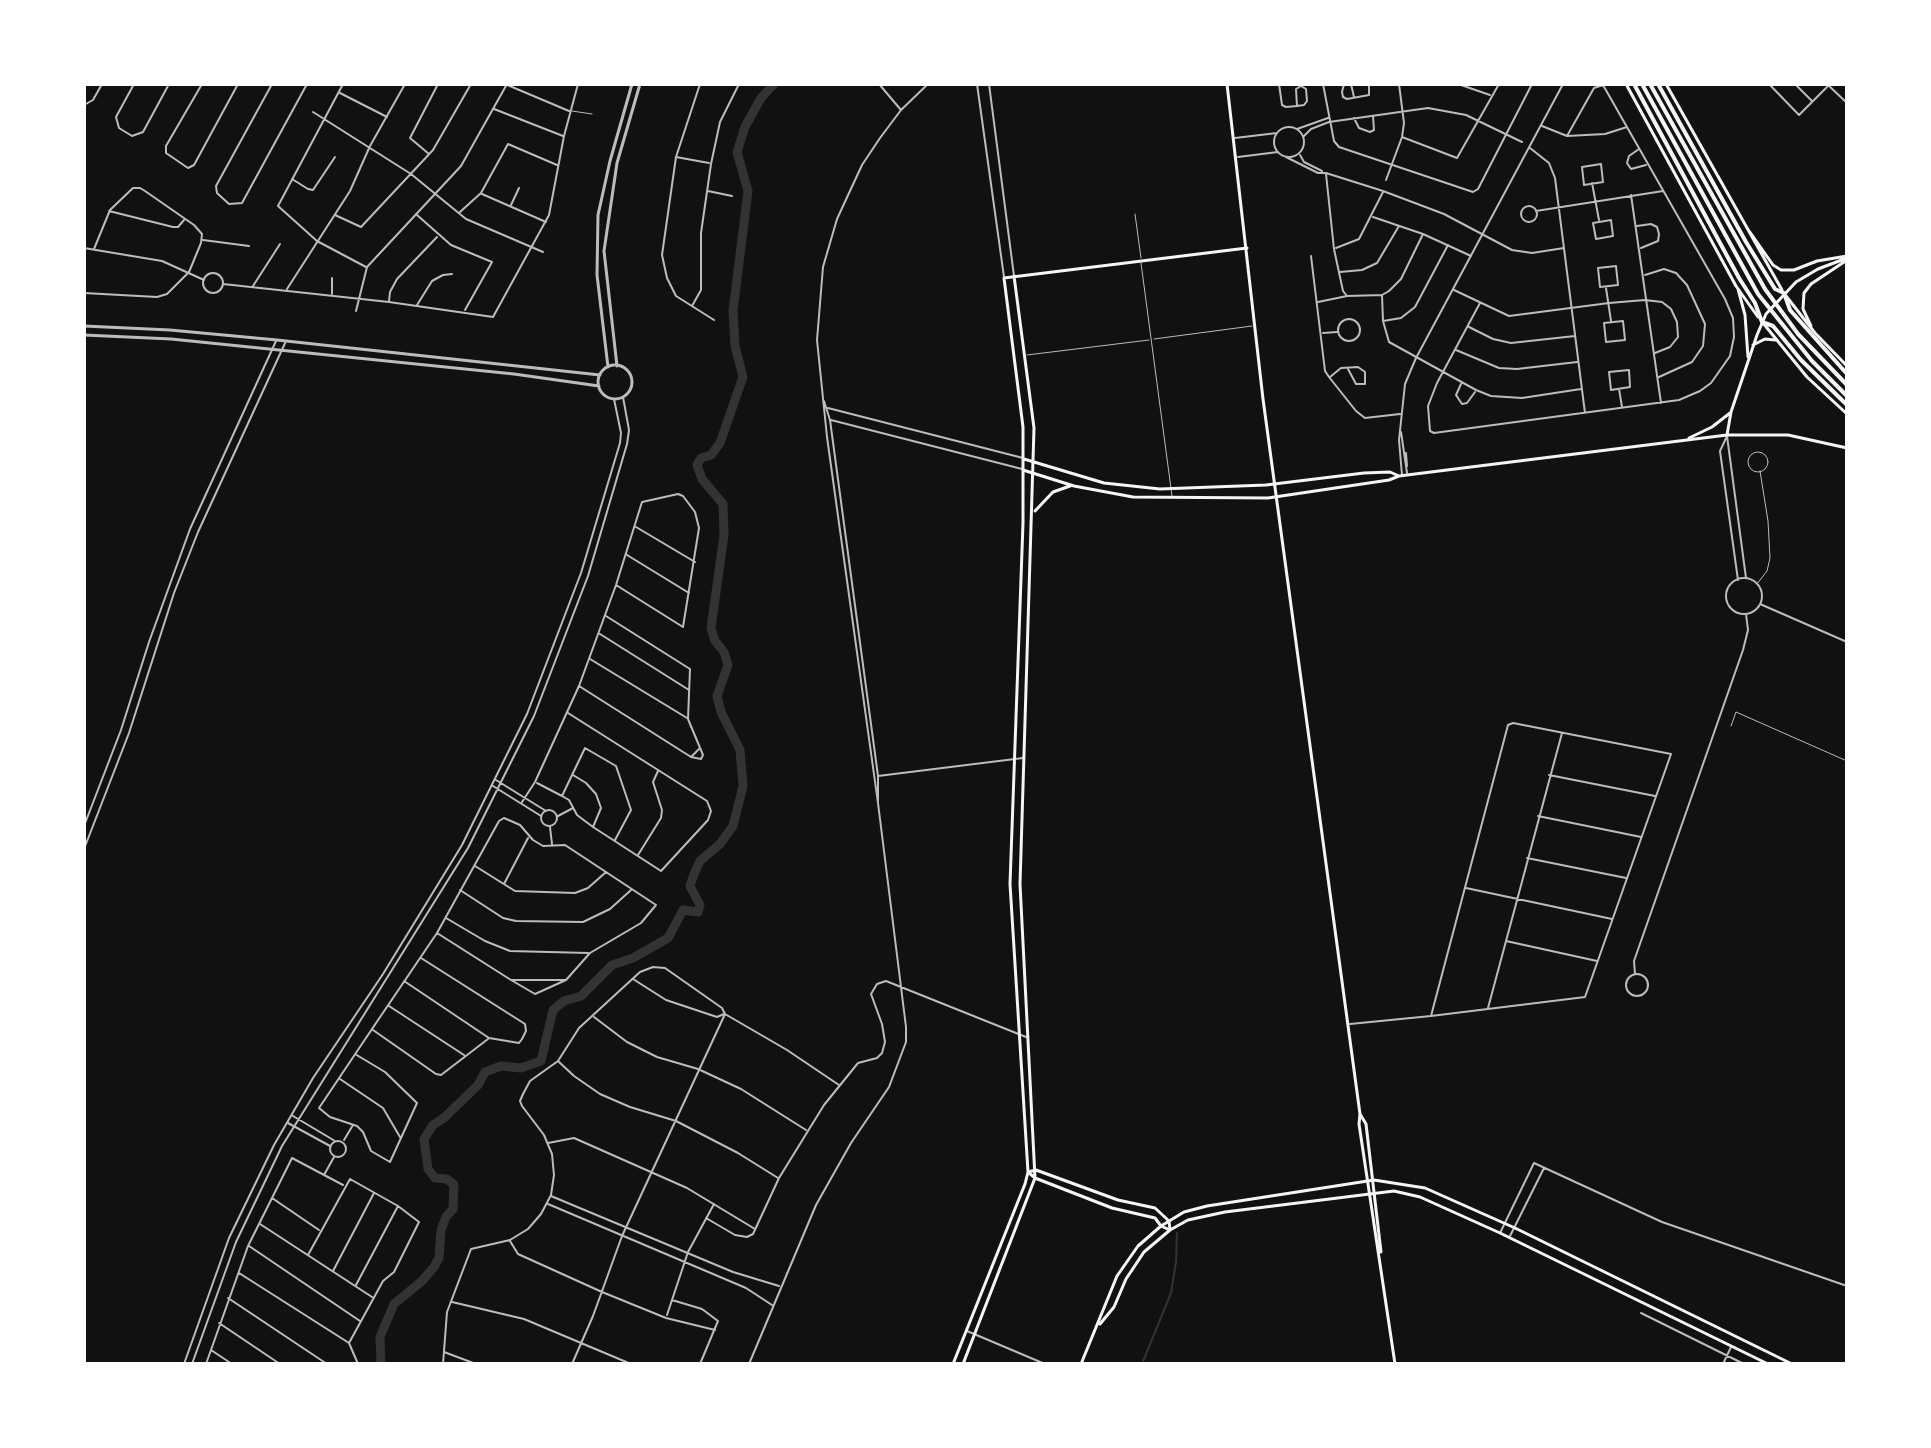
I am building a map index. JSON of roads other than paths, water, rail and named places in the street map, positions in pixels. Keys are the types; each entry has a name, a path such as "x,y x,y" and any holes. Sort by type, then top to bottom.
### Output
{"highway":[{"path":"1634,84 1755,303 1762,322 1773,326 1817,377 1847,405"},
{"path":"1642,84 1758,294 1812,361 1847,396"},
{"path":"1650,84 1765,289 1817,356 1847,385"},
{"path":"1658,84 1757,262 1775,289 1784,293 1790,310 1847,374"}],"main road":[{"path":"1227,84 1255,326 1359,1124 1382,1262"},
{"path":"1626,84 1736,286 1775,340 1807,377 1847,414"},
{"path":"1666,84 1784,293 1815,333 1847,366"},
{"path":"1742,222 1779,270 1794,270 1817,261 1847,258"},
{"path":"953,1364 1028,1172 1010,884 1023,427 1004,278 1247,248"},
{"path":"1727,435 1731,412 1762,322 1784,293 1810,274 1847,258"},
{"path":"1815,333 1803,309 1804,293 1811,284 1847,258"},
{"path":"963,1364 1036,1170 1020,884 1034,428 1014,276"},
{"path":"1736,286 1745,315 1748,358"},
{"path":"1753,345 1765,339 1775,340"},
{"path":"1685,439 1712,427 1731,412"},
{"path":"1023,470 1074,486 1133,497 1173,499 1277,496 1389,480 1403,475 1727,435 1788,435 1847,448"},
{"path":"1023,458 1104,483 1134,488 1275,483 1364,473 1403,475"},
{"path":"1033,514 1053,492 1074,486"},
{"path":"1133,497 1134,488"},
{"path":"1360,1114 1366,1124 1374,1180 1395,1364"},
{"path":"1028,1172 1036,1170 1118,1200 1155,1208 1169,1221 1170,1230"},
{"path":"1028,1172 1035,1178 1112,1208 1155,1218 1161,1226 1170,1230"},
{"path":"1081,1364 1122,1267 1138,1246 1161,1226 1184,1212 1207,1206 1374,1180 1425,1188 1515,1228 1792,1364"},
{"path":"1097,1327 1114,1307 1135,1264 1170,1230 1188,1220 1211,1214 1394,1191 1420,1197 1500,1233 1768,1364"}],"street":[{"path":"84,105 93,100 102,84"},
{"path":"134,84 116,117 116,124 132,136 143,132 169,84"},
{"path":"202,84 166,146 166,153 188,168 194,165 238,84"},
{"path":"272,84 216,186 217,193 229,204 242,203 307,84"},
{"path":"343,84 278,206 317,241 367,267"},
{"path":"286,290 354,182 370,146 405,84"},
{"path":"430,154 410,138 438,84"},
{"path":"334,215 361,227 430,154 471,84"},
{"path":"356,311 367,267 466,159 506,84 569,111"},
{"path":"223,284 359,298 493,317 546,222 569,111 578,84"},
{"path":"608,367 597,275 598,215 632,84"},
{"path":"617,366 604,251 617,163 640,84"},
{"path":"700,84 676,157 662,255 667,278 676,296 714,320"},
{"path":"691,307 701,290 701,233 720,122 739,84"},
{"path":"879,84 901,110"},
{"path":"749,1364 830,1178 889,1087 904,1053 906,1027 823,407 817,340 823,267 837,219 862,165 901,110 928,84"},
{"path":"977,84 1004,278"},
{"path":"989,84 1014,276"},
{"path":"1279,84 1283,107 1297,106 1307,101 1306,89 1301,86 1296,89 1297,106"},
{"path":"1323,84 1334,141 1339,147 1473,192 1478,189 1532,84"},
{"path":"1344,84 1343,97 1354,98 1369,95 1369,84"},
{"path":"1351,84 1354,98"},
{"path":"1386,180 1402,137 1403,110 1399,84"},
{"path":"1458,84 1493,96"},
{"path":"1402,137 1457,158 1499,84"},
{"path":"1403,475 1400,414 1405,384 1563,84"},
{"path":"1480,303 1428,406 1430,431 1434,433 1687,398 1711,383 1730,356 1734,337 1733,318 1725,299 1606,88 1600,84 1594,88 1567,136"},
{"path":"1769,84 1799,115 1829,84 1847,103"},
{"path":"1795,84 1813,101"},
{"path":"339,92 387,117"},
{"path":"1843,100 1847,96"},
{"path":"1296,129 1301,125 1329,120 1428,108 1447,110 1478,121 1522,142"},
{"path":"493,109 564,136"},
{"path":"313,112 411,174 466,219 543,252"},
{"path":"1354,117 1359,128 1370,132 1374,130 1373,115"},
{"path":"1303,137 1329,120"},
{"path":"1541,125 1567,136 1605,134 1627,127"},
{"path":"1234,138 1278,133 1286,128 1296,129 1303,137 1304,145 1300,152 1286,157"},
{"path":"1278,133 1275,143 1278,152"},
{"path":"459,213 481,193 508,144 558,165"},
{"path":"1529,148 1553,169 1585,414"},
{"path":"1640,149 1629,156 1627,163 1631,169 1640,169 1648,164"},
{"path":"1237,157 1278,152 1314,171 1325,172"},
{"path":"1300,152 1304,162 1325,172 1444,214 1512,250 1532,253 1564,248"},
{"path":"291,179 313,190 335,157"},
{"path":"676,157 711,164"},
{"path":"1601,164 1603,182 1592,183 1584,185 1582,167 1601,164"},
{"path":"1314,171 1316,167"},
{"path":"989,172 1001,172"},
{"path":"1325,172 1334,249 1343,291 1347,296"},
{"path":"1592,183 1600,222"},
{"path":"84,293 163,296 189,272 202,240 199,229 140,188 127,193 109,211 94,249"},
{"path":"510,206 519,188"},
{"path":"707,191 732,196"},
{"path":"1334,249 1359,239 1373,217 1383,191"},
{"path":"1536,211 1664,191"},
{"path":"481,193 546,222"},
{"path":"1631,195 1661,403"},
{"path":"109,211 173,227 178,227 185,219"},
{"path":"416,214 451,245 492,262 464,312"},
{"path":"1373,217 1423,234 1471,256"},
{"path":"1611,220 1613,236 1596,239 1593,223 1600,222 1611,220"},
{"path":"1637,226 1651,224 1657,227 1659,234 1658,241 1640,249"},
{"path":"1340,272 1362,270 1377,263 1400,225"},
{"path":"1317,302 1347,296 1382,295 1389,291 1401,279 1423,234"},
{"path":"389,302 397,279 438,236"},
{"path":"202,240 249,246"},
{"path":"253,287 280,244"},
{"path":"1383,321 1401,318 1415,307 1448,245"},
{"path":"84,248 162,261 204,280"},
{"path":"1311,256 1325,371 1365,418 1400,414"},
{"path":"1616,266 1618,285 1606,287 1600,287 1598,268 1616,266"},
{"path":"1643,275 1664,269 1676,273 1687,285 1705,324 1703,346 1692,362 1658,377"},
{"path":"215,274 223,284 217,292 211,293 204,286 204,280 215,274"},
{"path":"417,306 432,281 452,274"},
{"path":"332,278 332,295"},
{"path":"1606,287 1611,322"},
{"path":"1453,290 1509,316 1609,303 1662,302 1671,309 1677,322 1678,337 1670,347 1655,353"},
{"path":"1382,295 1383,321 1389,342 1476,390 1491,396 1522,398 1582,389"},
{"path":"1355,320 1361,333 1358,338 1342,340 1338,332 1338,323 1355,320"},
{"path":"1623,321 1625,340 1606,342 1604,323 1611,322 1623,321"},
{"path":"84,326 277,340 600,375"},
{"path":"1467,327 1511,343 1576,336"},
{"path":"129,328 129,337"},
{"path":"1322,333 1338,332"},
{"path":"84,335 272,349 599,386"},
{"path":"84,826 121,730 167,590 213,475 277,340"},
{"path":"84,849 129,733 174,593 221,478 286,341"},
{"path":"343,357 345,347"},
{"path":"1455,349 1499,368 1517,369 1578,361"},
{"path":"264,366 272,370"},
{"path":"617,366 625,369 631,379 629,391 623,397 614,399 605,396 599,386 600,375 608,367 617,366"},
{"path":"1329,377 1341,368 1362,369 1365,384 1356,384 1348,369"},
{"path":"1629,370 1630,387 1619,389 1611,390 1609,372 1629,370"},
{"path":"259,377 267,381"},
{"path":"1462,383 1456,395 1462,404 1467,403 1476,390"},
{"path":"1619,389 1622,408"},
{"path":"192,1364 236,1242 294,1126 468,848 534,716 588,576 629,439 623,397"},
{"path":"184,1364 229,1238 287,1122 462,845 537,689 581,573 621,439 614,399"},
{"path":"824,401 830,420 878,776 878,803"},
{"path":"823,407 1023,458"},
{"path":"825,419 1023,470"},
{"path":"1400,431 1408,463 1403,475"},
{"path":"1727,435 1746,578"},
{"path":"1727,435 1720,451 1738,580"},
{"path":"939,448 940,437"},
{"path":"213,475 221,478"},
{"path":"522,802 535,782 579,686 642,502 678,494 683,496 691,504 698,520 695,562 683,627 616,585"},
{"path":"635,526 695,562"},
{"path":"626,554 689,593"},
{"path":"1746,578 1757,584 1762,593 1760,604 1746,614 1734,611 1727,601 1729,588 1746,578"},
{"path":"167,590 174,593"},
{"path":"1760,604 1847,642"},
{"path":"1635,974 1634,961 1745,642 1746,614"},
{"path":"579,686 691,757 701,759 703,755 688,719 690,669 605,615"},
{"path":"598,633 689,691"},
{"path":"589,658 688,719"},
{"path":"535,782 569,800 593,827 661,871 708,820 711,811 707,801 567,712"},
{"path":"1348,1024 1431,1016 1585,997 1671,754 1513,723 1508,725 1431,1016"},
{"path":"1488,1008 1562,732"},
{"path":"691,757 700,747"},
{"path":"562,796 585,748 616,766 631,810 615,841"},
{"path":"873,777 1024,758"},
{"path":"637,855 661,818 662,810 653,782 658,770"},
{"path":"572,774 596,794 601,808 593,827"},
{"path":"1549,775 1656,796"},
{"path":"495,779 546,811"},
{"path":"492,786 522,802 541,816 543,823 550,825 557,816 573,808"},
{"path":"541,816 553,810 557,816"},
{"path":"1538,816 1642,837"},
{"path":"355,1054 385,1072 417,1103 390,1162 371,1151 363,1132 353,1124 330,1117 319,1108 355,1054 372,1029 420,957 437,933 499,821 504,818 520,825 529,837 543,846 565,845 656,905 641,923 590,953 566,980 535,994 437,933"},
{"path":"550,825 552,845"},
{"path":"504,884 529,837"},
{"path":"1527,858 1627,878"},
{"path":"474,866 515,891 575,893 588,888 606,872"},
{"path":"1466,888 1613,919"},
{"path":"460,890 503,918 583,922 610,909 632,889"},
{"path":"445,917 485,941 510,951 590,953"},
{"path":"1506,941 1598,962"},
{"path":"404,981 489,1038 519,1043 526,1031 525,1024 420,957"},
{"path":"443,1364 450,1302 471,1249 510,1240 528,1229 551,1195 554,1175 552,1154 520,1101 530,1081 558,1061 579,1028 632,978 653,967 665,968 722,1008 725,1014 839,1085"},
{"path":"1635,974 1643,975 1648,983 1646,992 1639,996 1631,995 1625,987 1628,978 1635,974"},
{"path":"632,978 666,1000 717,1017 725,1014"},
{"path":"511,980 566,980"},
{"path":"706,1218 742,1237 750,1237 807,1130 839,1085 858,1063 877,1058 882,1053 885,1042 882,1024 871,994 877,984 886,981 1027,1037"},
{"path":"388,1005 465,1056"},
{"path":"572,1364 622,1236 725,1014"},
{"path":"593,1016 627,1042 657,1057 698,1069 766,1102 807,1130"},
{"path":"372,1029 441,1075 489,1038"},
{"path":"558,1061 600,1094 676,1121 731,1148 779,1178"},
{"path":"339,1078 383,1108 401,1140"},
{"path":"292,1115 335,1141 343,1142"},
{"path":"287,1122 330,1146 335,1156"},
{"path":"343,1142 353,1124"},
{"path":"547,1143 574,1138 654,1172 714,1203 755,1230"},
{"path":"330,1146 335,1141"},
{"path":"324,1175 335,1156 345,1154 343,1142"},
{"path":"206,1364 248,1246 292,1158 344,1186"},
{"path":"1500,1233 1534,1163 1662,1222 1847,1286"},
{"path":"1510,1238 1544,1168"},
{"path":"308,1255 350,1179 398,1206 419,1222 394,1272 383,1281 349,1343"},
{"path":"333,1271 375,1192"},
{"path":"551,1195 733,1272 781,1287"},
{"path":"272,1198 320,1231"},
{"path":"666,1318 688,1252 714,1203"},
{"path":"547,1204 746,1288 773,1306"},
{"path":"355,1286 398,1206"},
{"path":"259,1223 374,1298"},
{"path":"510,1240 518,1254 602,1292 666,1318 715,1330"},
{"path":"248,1246 361,1321"},
{"path":"238,1273 349,1343 358,1364"},
{"path":"228,1298 327,1364"},
{"path":"672,1300 702,1309 718,1321 700,1364"},
{"path":"450,1302 524,1319 631,1364"},
{"path":"1641,1313 1744,1364"},
{"path":"219,1323 280,1364"},
{"path":"967,1331 1045,1364"},
{"path":"1723,1364 1731,1346"},
{"path":"211,1350 232,1364"},
{"path":"444,1352 476,1364"}],"lane":[{"path":"569,111 592,114"},
{"path":"1135,214 1173,499"},
{"path":"1024,355 1255,326"},
{"path":"1757,452 1762,452 1768,459 1767,467 1760,471 1749,465 1750,456 1757,452"},
{"path":"1757,584 1767,571 1770,558 1760,471"},
{"path":"1731,726 1738,713 1847,761"}],"waterway":[{"path":"381,1364 380,1337 394,1304 434,1267 439,1258 441,1230 453,1209 454,1185 447,1179 435,1178 428,1169 424,1139 433,1125 478,1085 485,1072 501,1066 521,1068 541,1061 553,1010 564,1001 581,996 612,965 633,958 668,938 683,910 698,912 700,905 690,886 694,874 700,861 720,844 733,826 743,786 740,750 721,712 717,696 728,665 711,628 724,535 723,504 702,479 697,465 701,458 711,455 720,443 743,377 735,346 733,311 748,191 737,152 745,127 761,98 774,84"},
{"path":"1142,1364 1171,1293 1177,1233"}]}
